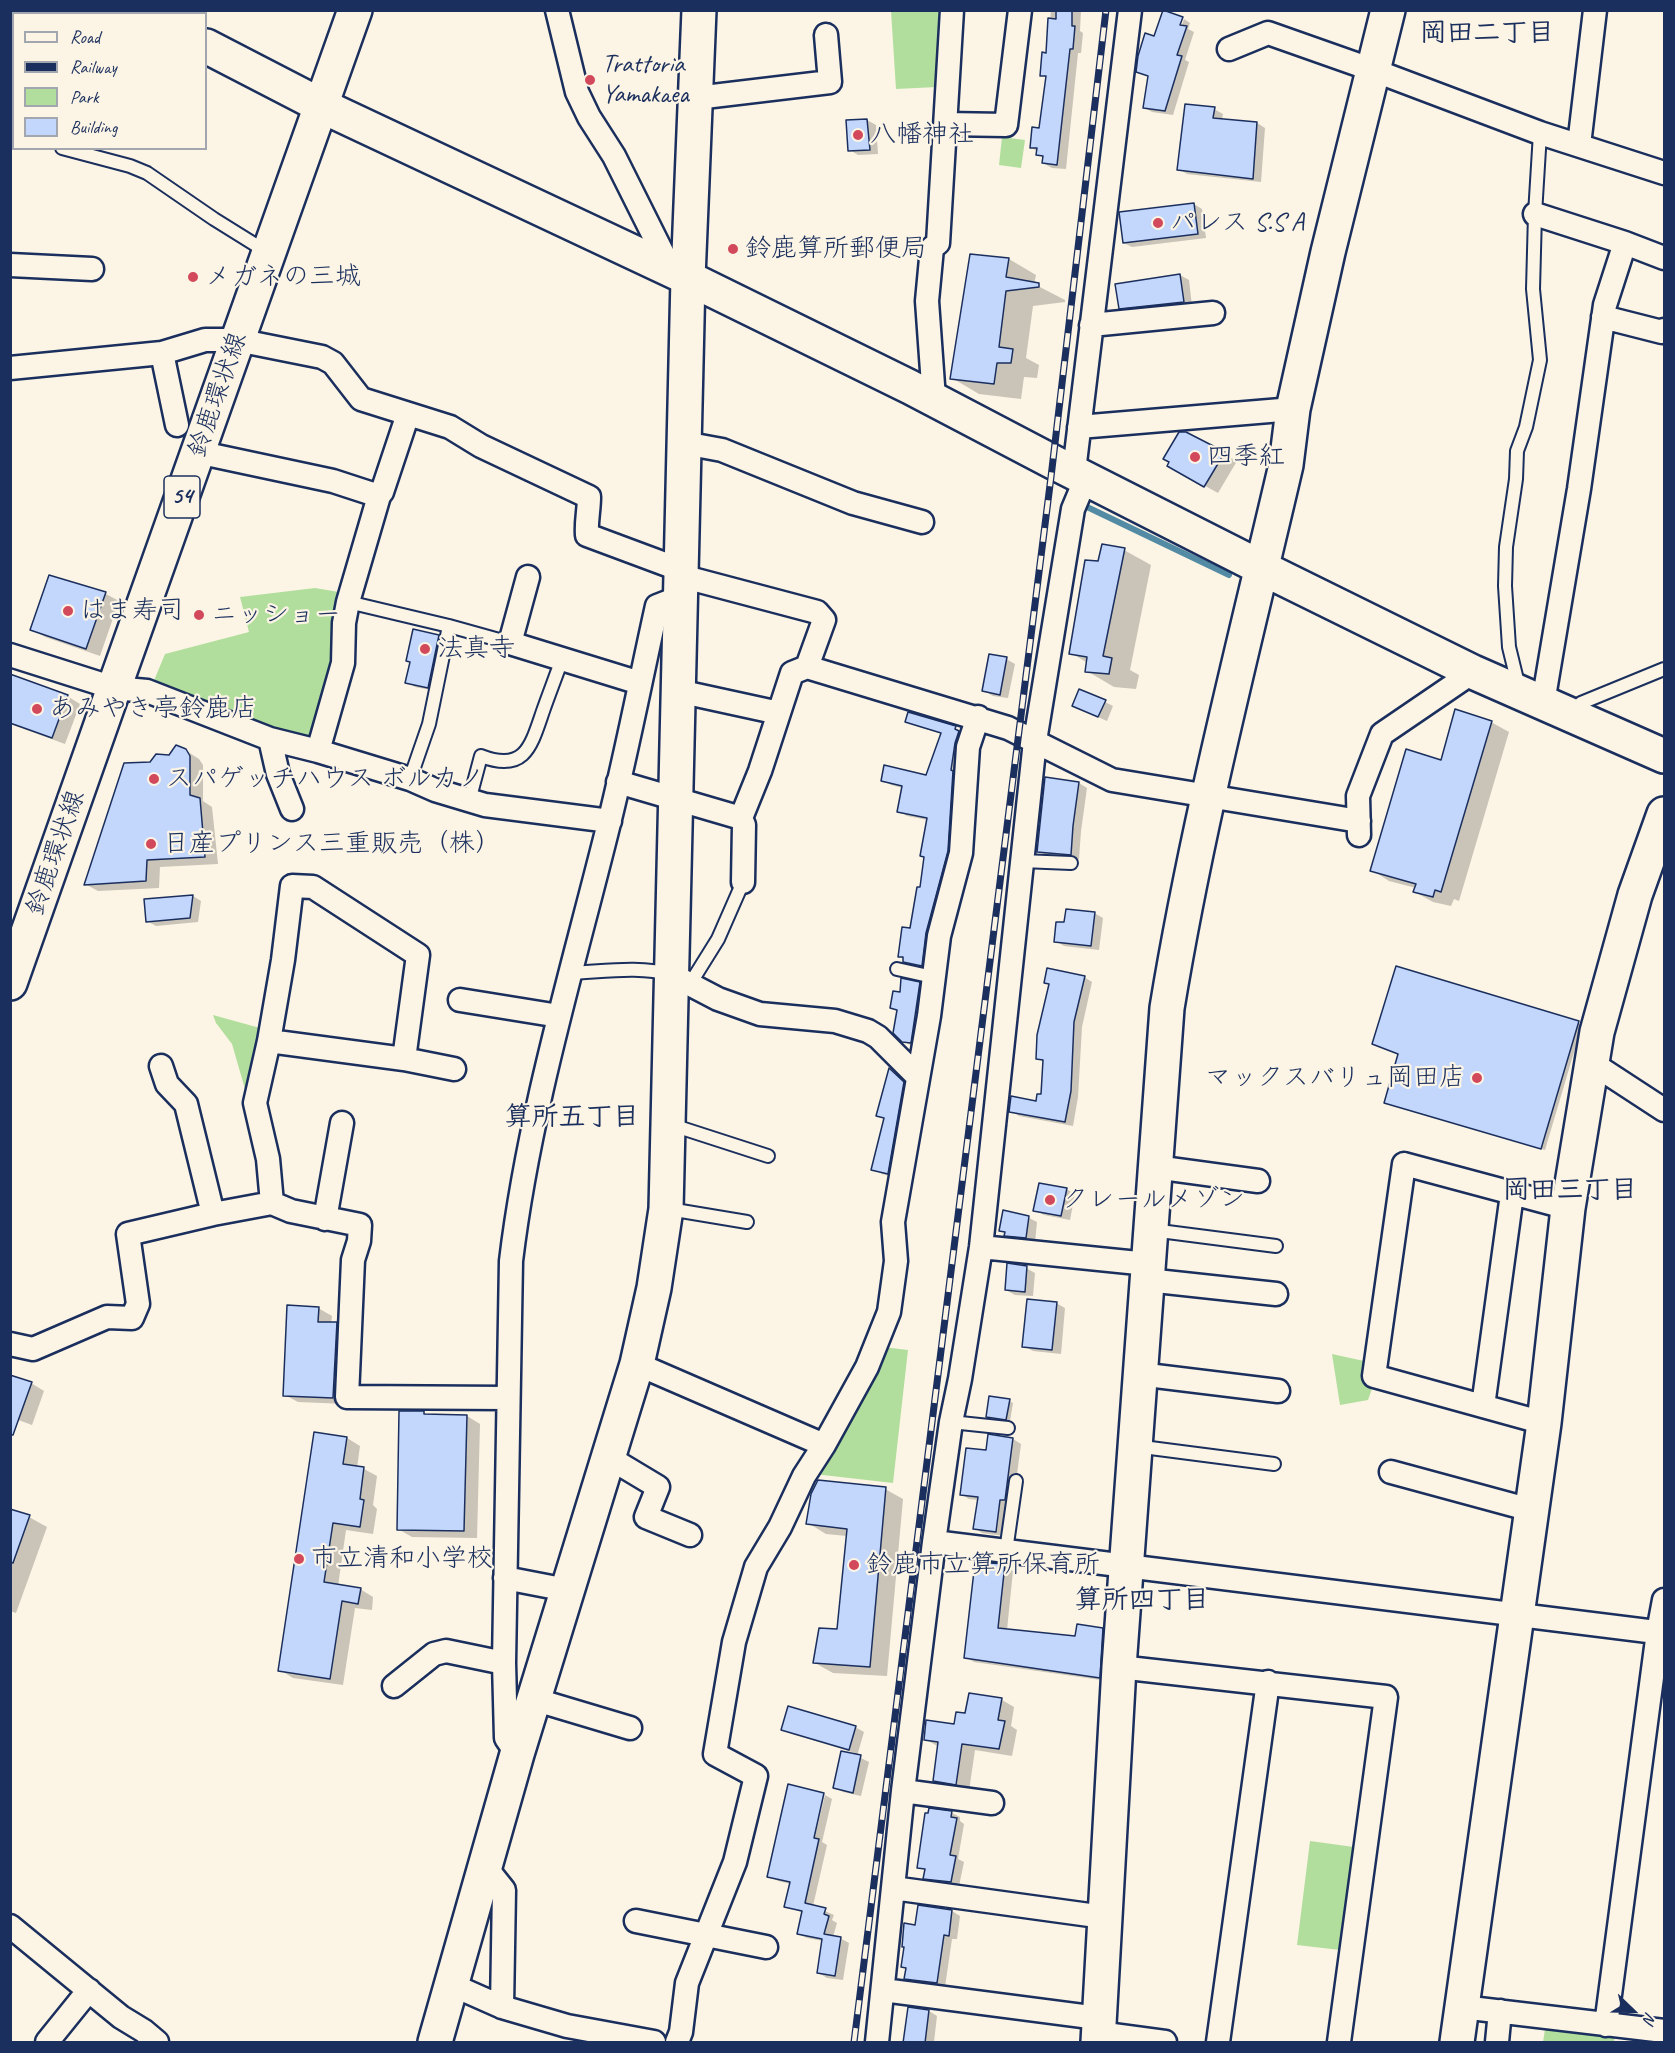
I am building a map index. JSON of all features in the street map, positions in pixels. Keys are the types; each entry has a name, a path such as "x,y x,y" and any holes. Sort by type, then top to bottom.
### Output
{"street":[{"name":"鈴鹿環状線","path":"10,983 355,10"},
{"path":"557,10 577,92 589,117 614,156 680,274"},
{"path":"435,2043 533,1699 637,1364 654,1288 666,1209 669,1124 681,980 672,904 684,443 680,274 696,98 699,10"},
{"path":"934,399 927,301 932,248 938,243 952,10"},
{"path":"946,124 1006,125 1020,10"},
{"path":"877,2043 903,1791 934,1542 951,1422 981,1247 1035,741 1080,475 1079,427 1130,10"},
{"path":"1098,2031 1119,1667 1167,1008 1180,928 1209,795 1286,465 1293,410 1328,252 1388,10"},
{"path":"1579,145 1595,10"},
{"path":"1229,49 1268,33 1540,133 1665,173"},
{"path":"696,98 830,82 826,35"},
{"path":"207,47 322,106 680,274 934,399 1262,568 1473,672 1665,756"},
{"path":"1535,214 1665,258"},
{"path":"1532,698 1579,489 1605,305 1625,243"},
{"path":"10,265 92,269"},
{"path":"1091,325 1213,313"},
{"path":"1603,317 1662,332 1665,330"},
{"path":"10,368 162,354 205,340 237,340 328,360 333,363 361,399 450,427 481,446 589,497 587,535 681,581 817,612 824,620 807,667"},
{"path":"162,354 177,425"},
{"path":"1079,427 1293,410"},
{"path":"318,750 344,663 344,623 348,602 379,496 408,414"},
{"path":"684,443 722,450 853,503 922,522"},
{"path":"197,452 333,481 379,496"},
{"path":"528,578 510,643 640,683"},
{"path":"517,1754 506,1738 504,1663 511,1261 519,1197 559,1016 610,821 657,606 681,581"},
{"path":"10,655 114,688 147,691 270,739 318,750 410,779 469,801 610,821"},
{"path":"743,882 744,825 741,818 760,771 792,673 807,667 978,717 1019,732 1112,780 1209,795 1359,828 1358,796 1382,734 1473,672"},
{"path":"678,691 779,713"},
{"path":"677,2043 681,2032 687,1983 735,1862 756,1776 716,1754 734,1642 756,1566 780,1527 804,1476 824,1445 867,1367 889,1312 896,1261 893,1222 939,936 961,853 968,747 978,717"},
{"path":"270,739 278,774 292,808"},
{"path":"618,782 741,818"},
{"path":"1457,2043 1545,1423 1568,1208 1597,1032 1635,895 1656,861 1665,814"},
{"path":"272,1203 268,1160 255,1102 269,1041 283,960 292,886 313,887 418,955 404,1059"},
{"path":"681,980 718,999 760,1014 835,1021 868,1031 878,1037 918,1077"},
{"path":"460,1000 559,1016"},
{"path":"269,1041 404,1059 454,1069"},
{"path":"1592,1063 1665,1110"},
{"path":"161,1066 167,1084 186,1104 213,1214"},
{"path":"325,1219 342,1122"},
{"path":"1545,1423 1374,1376 1404,1164 1568,1208"},
{"path":"1155,1167 1258,1181"},
{"path":"1483,1406 1512,1194"},
{"path":"10,1344 33,1349 107,1317 132,1318 138,1304 128,1234 272,1203 291,1211 360,1225 360,1241 353,1260 347,1397 507,1398"},
{"path":"981,1247 1276,1294"},
{"path":"637,1364 824,1445"},
{"path":"1139,1374 1278,1391"},
{"path":"608,1457 658,1487 646,1517 690,1535"},
{"path":"1391,1472 1531,1510"},
{"path":"934,1542 1661,1632"},
{"path":"505,1578 567,1590"},
{"path":"1606,2025 1665,1600"},
{"path":"394,1686 434,1654 446,1651 504,1663"},
{"path":"1119,1667 1386,1697 1339,2043"},
{"path":"1218,2043 1268,1682"},
{"path":"533,1699 630,1728"},
{"path":"903,1791 992,1803"},
{"path":"484,1865 504,1890 502,2007"},
{"path":"893,1888 1104,1917"},
{"path":"636,1921 766,1947"},
{"path":"10,1926 121,2017 144,2031 157,2043"},
{"path":"450,1984 564,2034 654,2043"},
{"path":"47,2043 89,1990"},
{"path":"883,1990 1165,2043"},
{"path":"1462,2007 1606,2025 1635,2035 1665,2031"},
{"path":"1497,2043 1500,2012"}],"lane":[{"path":"1532,698 1509,647 1505,586 1506,547 1516,479 1517,451 1526,427 1540,360 1533,289 1540,133"},
{"path":"70,150 130,166 147,173 214,219 268,252"},
{"path":"348,602 510,643"},
{"path":"410,779 429,724 449,626"},
{"path":"469,801 481,756 495,762 512,760 530,747 562,659"},
{"path":"1573,716 1581,703 1665,669"},
{"path":"1022,861 1071,863"},
{"path":"570,973 661,971 681,980 718,939 743,882"},
{"path":"897,969 933,976"},
{"path":"669,1124 768,1156"},
{"path":"666,1209 747,1222"},
{"path":"1150,1230 1276,1246"},
{"path":"951,1422 1008,1428"},
{"path":"1134,1446 1274,1464"},
{"path":"1006,1551 1016,1481"}],"green space":[{"path":"891,11 942,11 937,87 896,89"},
{"path":"1002,137 1025,140 1021,168 999,165"},
{"path":"315,588 339,592 339,664 310,746 153,683 165,654 249,632 240,597"},
{"path":"213,1015 260,1028 247,1096 232,1044 216,1023"},
{"path":"883,1347 908,1350 893,1483 814,1474"},
{"path":"1332,1354 1364,1361 1363,1383 1373,1386 1368,1400 1340,1405"},
{"path":"1310,1841 1354,1847 1340,1950 1297,1945"},
{"path":"1546,2023 1615,2032 1614,2042 1543,2042"}],"building":[{"path":"1056,10 1072,10 1072,26 1075,26 1073,49 1070,49 1057,165 1042,163 1043,156 1036,155 1037,148 1030,148 1032,127 1039,128 1046,76 1040,76 1042,52 1046,53 1048,18 1056,19"},
{"path":"1163,10 1183,17 1180,25 1187,26 1177,55 1182,56 1165,111 1143,108 1148,76 1136,72 1145,33 1154,36"},
{"path":"1185,104 1215,107 1213,118 1257,122 1253,179 1177,170"},
{"name":"八幡神社","path":"867,119 870,150 848,151 846,120"},
{"name":"パレス S.S A","path":"1194,203 1198,234 1123,243 1119,212"},
{"path":"970,254 1009,258 1006,277 1039,283 1039,287 1006,291 999,347 1013,349 1011,363 997,363 994,384 950,379"},
{"path":"1180,274 1184,302 1119,309 1115,284"},
{"path":"1179,432 1186,432 1225,452 1204,487 1167,466 1169,462 1163,459"},
{"path":"1102,544 1125,548 1103,656 1112,658 1109,674 1085,672 1087,657 1069,654 1085,560 1098,561"},
{"name":"はま寿司","path":"49,575 106,592 86,649 30,630"},
{"name":"法真寺","path":"413,629 439,635 428,688 405,683 410,662 406,661"},
{"path":"989,654 1007,657 1000,695 982,691"},
{"name":"あみやき亭鈴鹿店","path":"10,674 68,695 52,738 10,723"},
{"path":"1079,689 1106,700 1098,717 1072,706"},
{"path":"1455,709 1492,721 1441,892 1435,890 1433,897 1413,892 1416,884 1370,871 1406,749 1441,760"},
{"path":"908,712 956,726 955,729 959,731 951,770 953,771 948,851 926,933 922,966 903,962 903,957 898,957 902,927 910,928 917,887 920,887 924,857 920,856 927,818 897,812 902,786 881,781 884,765 926,775 941,733 905,722"},
{"path":"176,745 186,749 190,756 190,795 200,798 205,857 147,860 146,881 84,885 124,763 150,762 156,754 169,755"},
{"path":"1045,777 1079,782 1071,855 1037,852"},
{"path":"193,895 190,918 146,922 144,899"},
{"path":"1066,909 1095,912 1091,946 1054,942 1056,922 1064,922"},
{"name":"マックスバリュ岡田店","path":"1396,966 1579,1021 1541,1149 1384,1103 1398,1054 1372,1044"},
{"path":"1047,968 1085,976 1074,1022 1071,1091 1065,1122 1009,1112 1011,1096 1036,1101 1037,1094 1041,1094 1043,1060 1036,1059 1037,1035 1049,984 1044,983"},
{"path":"901,978 920,982 911,1043 902,1042 893,1033 897,1010 890,1008 893,991 900,992"},
{"path":"889,1068 904,1082 888,1174 871,1170 884,1118 876,1116"},
{"name":"クレールメゾン","path":"1039,1183 1067,1188 1061,1216 1033,1211"},
{"path":"1003,1210 1029,1216 1026,1238 1004,1236 1005,1232 999,1231"},
{"path":"1007,1263 1027,1266 1025,1292 1005,1290"},
{"path":"1027,1299 1057,1302 1052,1350 1022,1347"},
{"path":"287,1305 319,1307 318,1322 337,1322 333,1398 283,1396"},
{"path":"10,1375 32,1382 13,1435 10,1435"},
{"path":"989,1396 1010,1399 1006,1420 986,1417"},
{"path":"399,1411 467,1415 464,1531 397,1530"},
{"path":"314,1432 347,1437 343,1464 364,1467 360,1499 364,1500 360,1527 333,1523 324,1582 361,1588 358,1604 342,1601 330,1679 278,1671"},
{"path":"988,1434 1013,1438 1005,1500 1000,1500 996,1532 973,1529 978,1497 960,1495 966,1448 986,1450"},
{"path":"818,1480 886,1487 870,1667 813,1663 819,1628 837,1629 847,1529 806,1524 811,1494"},
{"path":"10,1509 30,1515 13,1563 10,1562"},
{"path":"975,1562 1005,1564 998,1628 1075,1636 1077,1624 1103,1628 1100,1678 964,1658"},
{"path":"969,1693 1002,1698 998,1720 1005,1721 999,1749 962,1744 956,1785 933,1781 938,1742 924,1740 926,1720 954,1724 956,1712 965,1713"},
{"path":"788,1706 856,1726 849,1750 781,1730"},
{"path":"841,1751 861,1755 853,1793 833,1788"},
{"path":"788,1784 824,1793 814,1838 819,1839 805,1903 826,1908 824,1914 829,1916 824,1934 841,1937 835,1976 817,1973 822,1939 797,1934 802,1911 784,1907 790,1882 767,1877"},
{"path":"929,1808 952,1811 951,1817 957,1818 950,1855 956,1856 951,1882 923,1879 925,1869 917,1868 925,1813 928,1813"},
{"path":"918,1905 952,1910 949,1936 944,1935 937,1983 904,1979 906,1968 901,1967 904,1923 915,1925"},
{"path":"908,2007 929,2010 925,2043 903,2043"}],"waterway":[{"path":"1085,506 1229,575"}],"railway":[{"path":"854,2042 1051,477 1106,10"}],"place":[{"name":"Trattoria Yamakaea","path":"590,80"},
{"name":"八幡神社","path":"858,135"},
{"name":"パレス S.S A","path":"1158,223"},
{"name":"鈴鹿算所郵便局","path":"733,249"},
{"name":"メガネの三城","path":"193,277"},
{"name":"四季紅","path":"1195,457"},
{"name":"はま寿司","path":"68,611"},
{"name":"ニッショー","path":"199,615"},
{"name":"法真寺","path":"425,649"},
{"name":"あみやき亭鈴鹿店","path":"37,709"},
{"name":"スパゲッチハウス ボルカノ","path":"154,779"},
{"name":"日産プリンス三重販売（株）","path":"151,844"},
{"name":"マックスバリュ岡田店","path":"1477,1078"},
{"name":"クレールメゾン","path":"1050,1200"},
{"name":"市立清和小学校","path":"299,1559"},
{"name":"鈴鹿市立算所保育所","path":"854,1565"}],"district":[{"name":"岡田二丁目","path":"1487,34"},
{"name":"算所五丁目","path":"572,1118"},
{"name":"岡田三丁目","path":"1570,1191"},
{"name":"算所四丁目","path":"1142,1601"}]}
